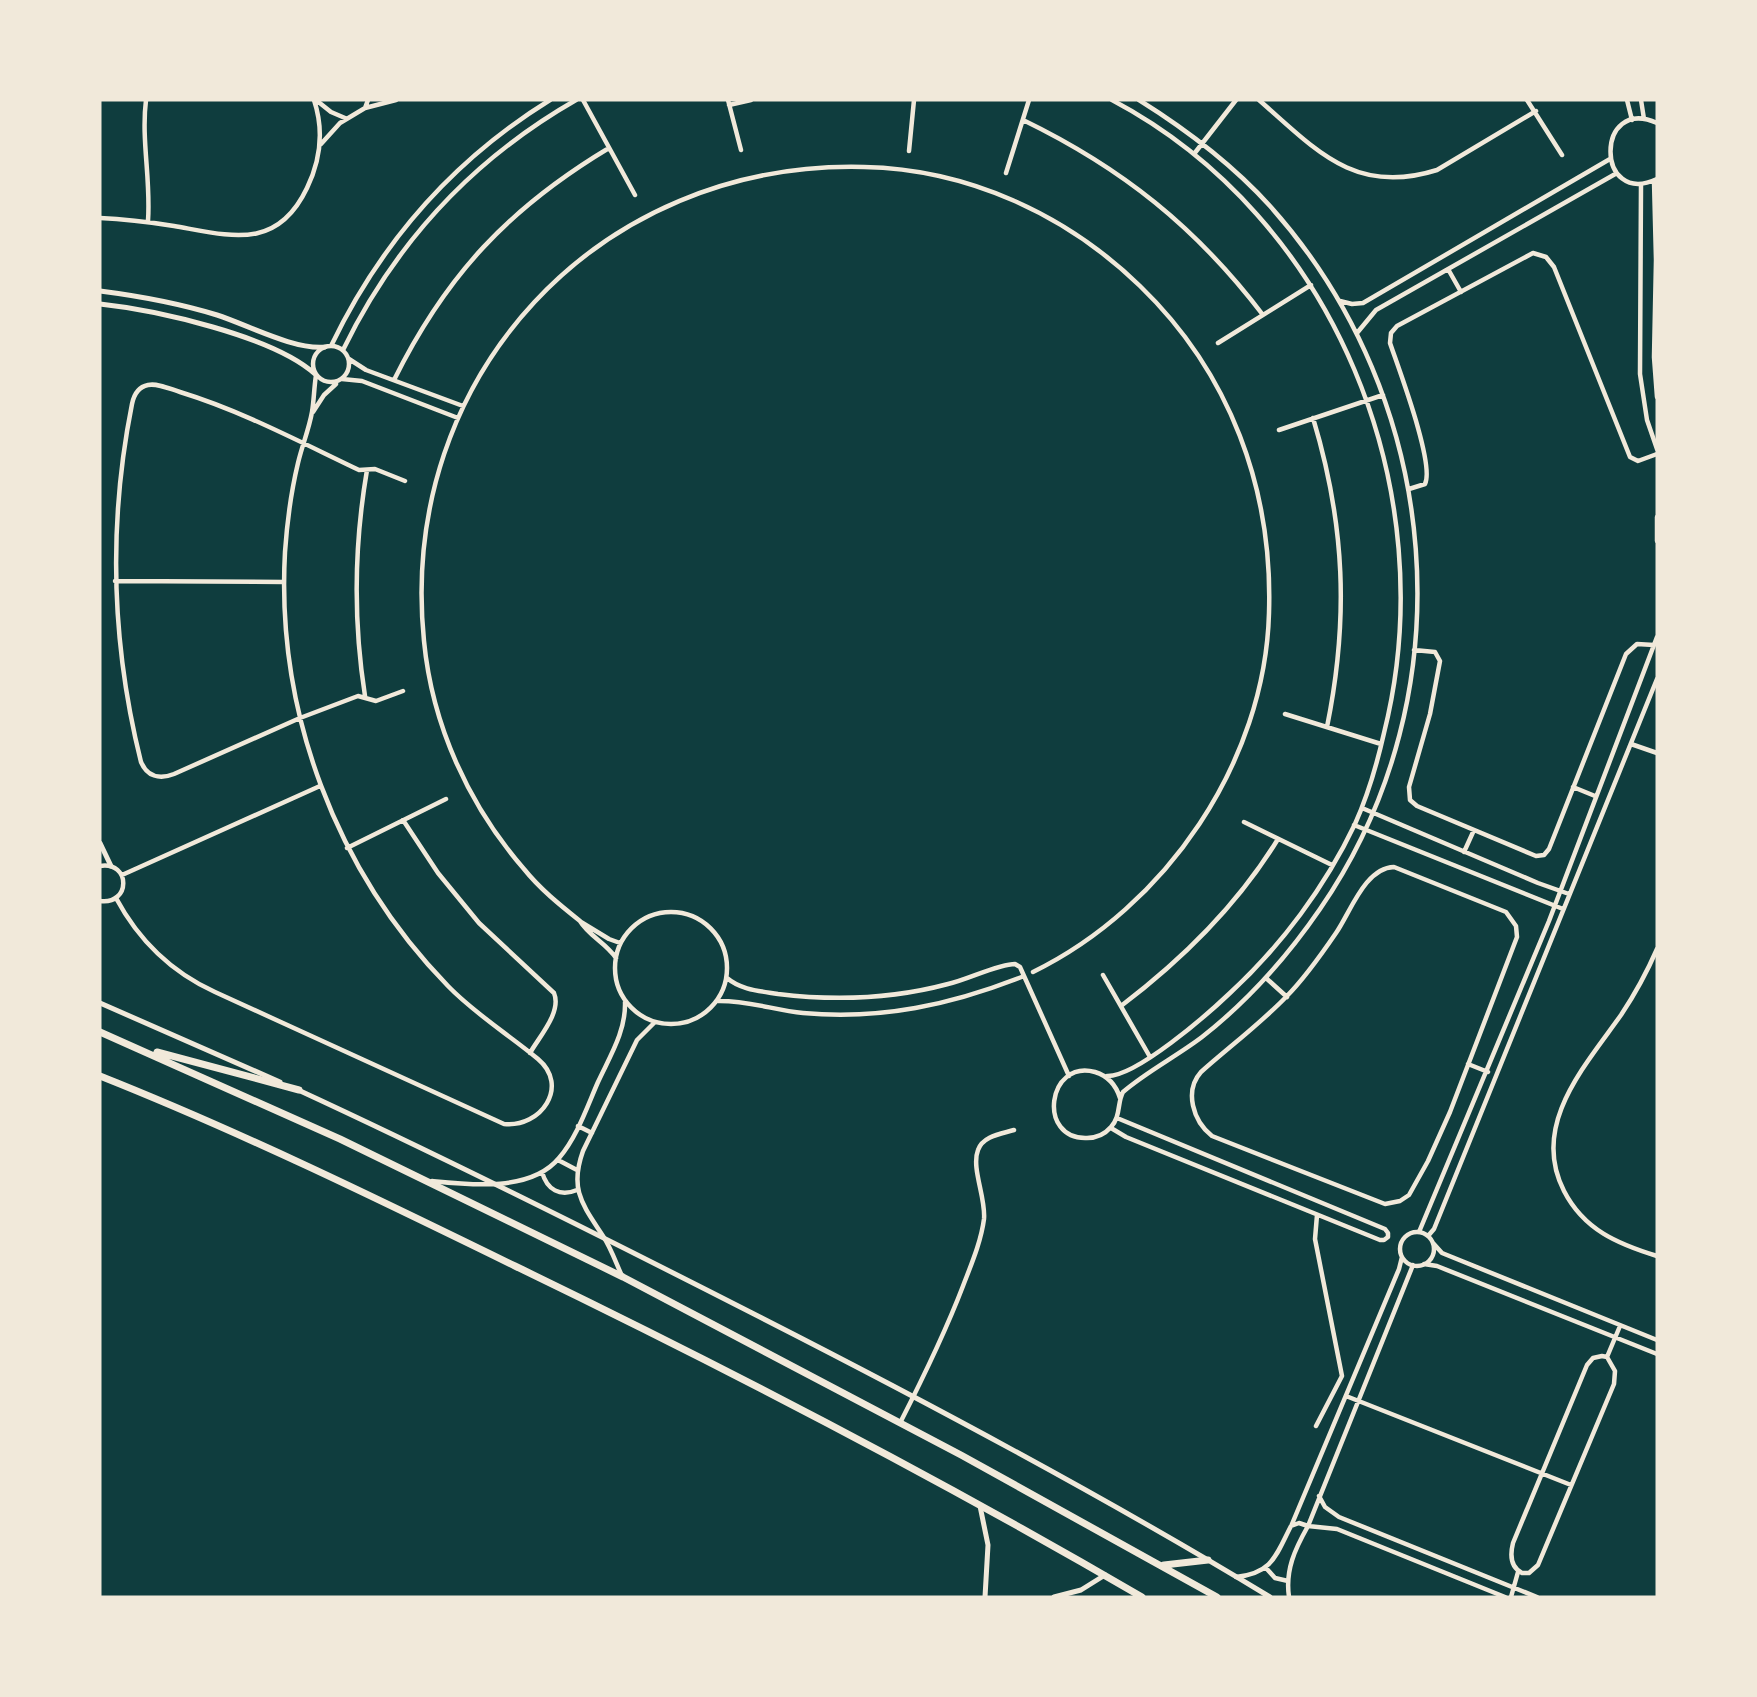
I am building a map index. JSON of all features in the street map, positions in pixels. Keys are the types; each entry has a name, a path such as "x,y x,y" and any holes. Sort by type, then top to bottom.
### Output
{"main road":[{"path":"100,1031 428,1181 623,1278 900,1423 1217,1597"},
{"path":"135,1046 299,1090"},
{"path":"100,1076 319,1171 597,1305 930,1476 1142,1597"},
{"path":"1163,1565 1208,1560"}],"street":[{"path":"146,100 144,128 149,192 148,221"},
{"path":"100,218 148,221 232,236 254,235 275,228 287,219 304,195 314,172 321,145 315,100"},
{"path":"315,100 331,112 346,118"},
{"path":"365,107 369,100"},
{"path":"321,145 329,133 346,118 365,107 396,100"},
{"path":"116,898 134,928 157,954 199,985 504,1124 524,1124 533,1119 548,1098 551,1090 549,1072 544,1065 475,1011 425,961 383,908 347,848 320,786 300,719 286,636 284,582 288,522 303,443 312,412 315,374 313,358 320,349 328,346 374,266 411,218 475,153 515,122 550,100"},
{"path":"343,350 386,273 441,204 507,145 576,100"},
{"path":"583,100 635,195"},
{"path":"741,150 728,102 751,100"},
{"path":"909,151 914,100"},
{"path":"1006,173 1029,100"},
{"path":"1112,100 1194,154 1258,215 1311,285 1342,341 1367,401 1382,448 1393,497 1401,571 1401,621 1397,671 1382,744 1362,808 1332,865 1292,926 1257,967 1211,1011 1150,1057 1121,1075 1104,1076 1089,1071 1069,1076 1059,1086 1053,1099 1054,1113 1061,1126 1074,1136 1089,1138 1111,1128 1117,1118 1120,1098 1125,1089 1174,1058 1225,1019 1266,978 1320,909 1342,875 1373,813 1390,767 1403,721 1415,650 1417,569 1409,489 1383,395 1357,333 1340,301 1307,251 1248,183 1203,143 1139,100"},
{"path":"1194,154 1236,100"},
{"path":"1259,100 1326,158 1356,173 1388,178 1405,178 1437,170 1535,111"},
{"path":"1527,100 1562,155"},
{"path":"1627,100 1632,120"},
{"path":"1642,100 1644,119"},
{"path":"1657,123 1644,119 1632,120 1615,133 1609,145 1610,159 1617,173 1628,181 1641,184 1656,180 1654,357 1657,397"},
{"path":"1023,120 1092,156 1156,201 1213,255 1263,316"},
{"path":"394,380 433,310 482,246 542,192 609,148"},
{"path":"1340,301 1363,303 1610,159"},
{"path":"620,943 608,939 580,921 526,872 479,807 445,734 425,656 421,616 425,535 442,456 463,406 488,361 518,320 553,283 597,246 640,219 697,193 735,181 785,170 836,166 887,167 953,178 1035,211 1080,236 1120,267 1157,302 1189,342 1223,399 1241,436 1257,485 1267,535 1269,626 1263,671 1252,716 1236,758 1214,800 1188,840 1158,877 1123,910 1066,954 1033,972"},
{"path":"1357,333 1376,310 1617,173"},
{"path":"1641,184 1640,374 1647,420 1657,449"},
{"path":"1409,489 1425,484 1428,473 1390,338 1397,327 1533,253 1546,257 1554,267 1630,457 1639,461 1657,454"},
{"path":"1448,269 1461,292"},
{"path":"1218,343 1311,285"},
{"path":"100,291 193,308 242,323 297,345 328,346 343,350 349,359 362,368 463,406"},
{"path":"100,304 165,315 238,336 292,358 327,382 362,381 458,418"},
{"path":"100,310 115,306"},
{"path":"312,412 324,395 347,373 349,359"},
{"path":"403,691 376,701 358,696 168,777 161,778 148,773 141,762 126,695 118,634 115,525 121,465 134,394 141,387 150,384 190,395 248,417 359,470 375,469 405,481"},
{"path":"1279,430 1383,395"},
{"path":"1313,418 1333,494 1342,571 1340,650 1327,727"},
{"path":"365,696 357,637 355,581 367,470"},
{"path":"1657,517 1657,541"},
{"path":"115,581 284,582"},
{"path":"1419,1232 1488,1072 1657,636"},
{"path":"1415,650 1435,652 1440,661 1409,795 1417,806 1533,856 1544,855 1549,849 1626,654 1637,644 1654,645"},
{"path":"1428,1236 1434,1229 1657,679"},
{"path":"1285,714 1382,744"},
{"path":"1631,744 1657,753"},
{"path":"122,875 320,786"},
{"path":"1573,787 1595,796"},
{"path":"347,848 446,799"},
{"path":"1362,808 1569,894"},
{"path":"403,820 438,873 472,915 501,946 554,993 557,1003 555,1009 530,1053"},
{"path":"1244,822 1332,865"},
{"path":"1354,825 1563,909"},
{"path":"1464,852 1474,830"},
{"path":"1580,836 1591,841"},
{"path":"1121,1006 1212,927 1247,885 1278,839"},
{"path":"100,843 111,866 122,875 124,883 122,892 116,898 110,902 100,901"},
{"path":"100,866 111,866"},
{"path":"1388,867 1400,868 1501,910 1510,916 1516,926 1516,943 1439,1136 1413,1190 1400,1201 1380,1203 1216,1138 1201,1124 1191,1101 1197,1076 1287,996 1322,954 1372,875 1388,867"},
{"path":"428,1181 494,1185 542,1172 558,1160 578,1126 622,1030 625,1002 616,981 615,958 627,933 646,917 670,911 694,916 710,926 719,937 725,950 727,978 717,1001 702,1015 683,1024 655,1023 644,1018 625,1002"},
{"path":"580,921 585,929 606,945 615,958"},
{"path":"1657,949 1635,993 1572,1083 1559,1112 1553,1143 1561,1184 1570,1203 1583,1219 1599,1233 1618,1243 1657,1256"},
{"path":"727,978 742,987 800,997 853,998 932,988 1012,963 1020,967 1069,1076"},
{"path":"717,1001 826,1015 881,1014 962,998 1024,975"},
{"path":"1103,975 1150,1057"},
{"path":"1266,978 1287,996"},
{"path":"100,1003 299,1090 603,1237 914,1396 1270,1597"},
{"path":"623,1278 603,1237 587,1214 577,1190 577,1170 637,1040 655,1023"},
{"path":"1468,1064 1488,1072"},
{"path":"1104,1076 1114,1085 1120,1098"},
{"path":"1111,1128 1126,1137 1380,1240 1388,1237 1385,1230 1117,1118"},
{"path":"578,1126 592,1133"},
{"path":"900,1423 944,1332 978,1244 984,1219 984,1197 976,1161 977,1152 982,1142 988,1138 1014,1130"},
{"path":"558,1160 577,1170"},
{"path":"542,1172 552,1189 565,1193 577,1190"},
{"path":"1316,1426 1342,1376 1315,1239 1317,1214"},
{"path":"1236,1577 1253,1574 1266,1567 1281,1550 1399,1269 1404,1240 1410,1234 1419,1232 1428,1236 1442,1253 1657,1340"},
{"path":"1424,1264 1433,1256 1433,1243"},
{"path":"1402,1257 1413,1265 1437,1266 1657,1354"},
{"path":"1289,1597 1288,1581 1295,1550 1308,1526 1413,1265"},
{"path":"1591,1327 1596,1315"},
{"path":"1608,1357 1593,1358 1587,1365 1512,1548 1512,1564 1518,1572 1529,1573 1538,1565 1614,1384 1615,1371 1608,1357 1620,1325"},
{"path":"1346,1396 1571,1485"},
{"path":"1319,1496 1329,1511 1339,1517 1538,1597"},
{"path":"980,1506 988,1545 986,1597"},
{"path":"1291,1526 1299,1523 1337,1529 1505,1597"},
{"path":"1266,1567 1275,1578 1288,1581"},
{"path":"1511,1597 1518,1572"},
{"path":"1054,1597 1081,1590 1105,1575"}]}
